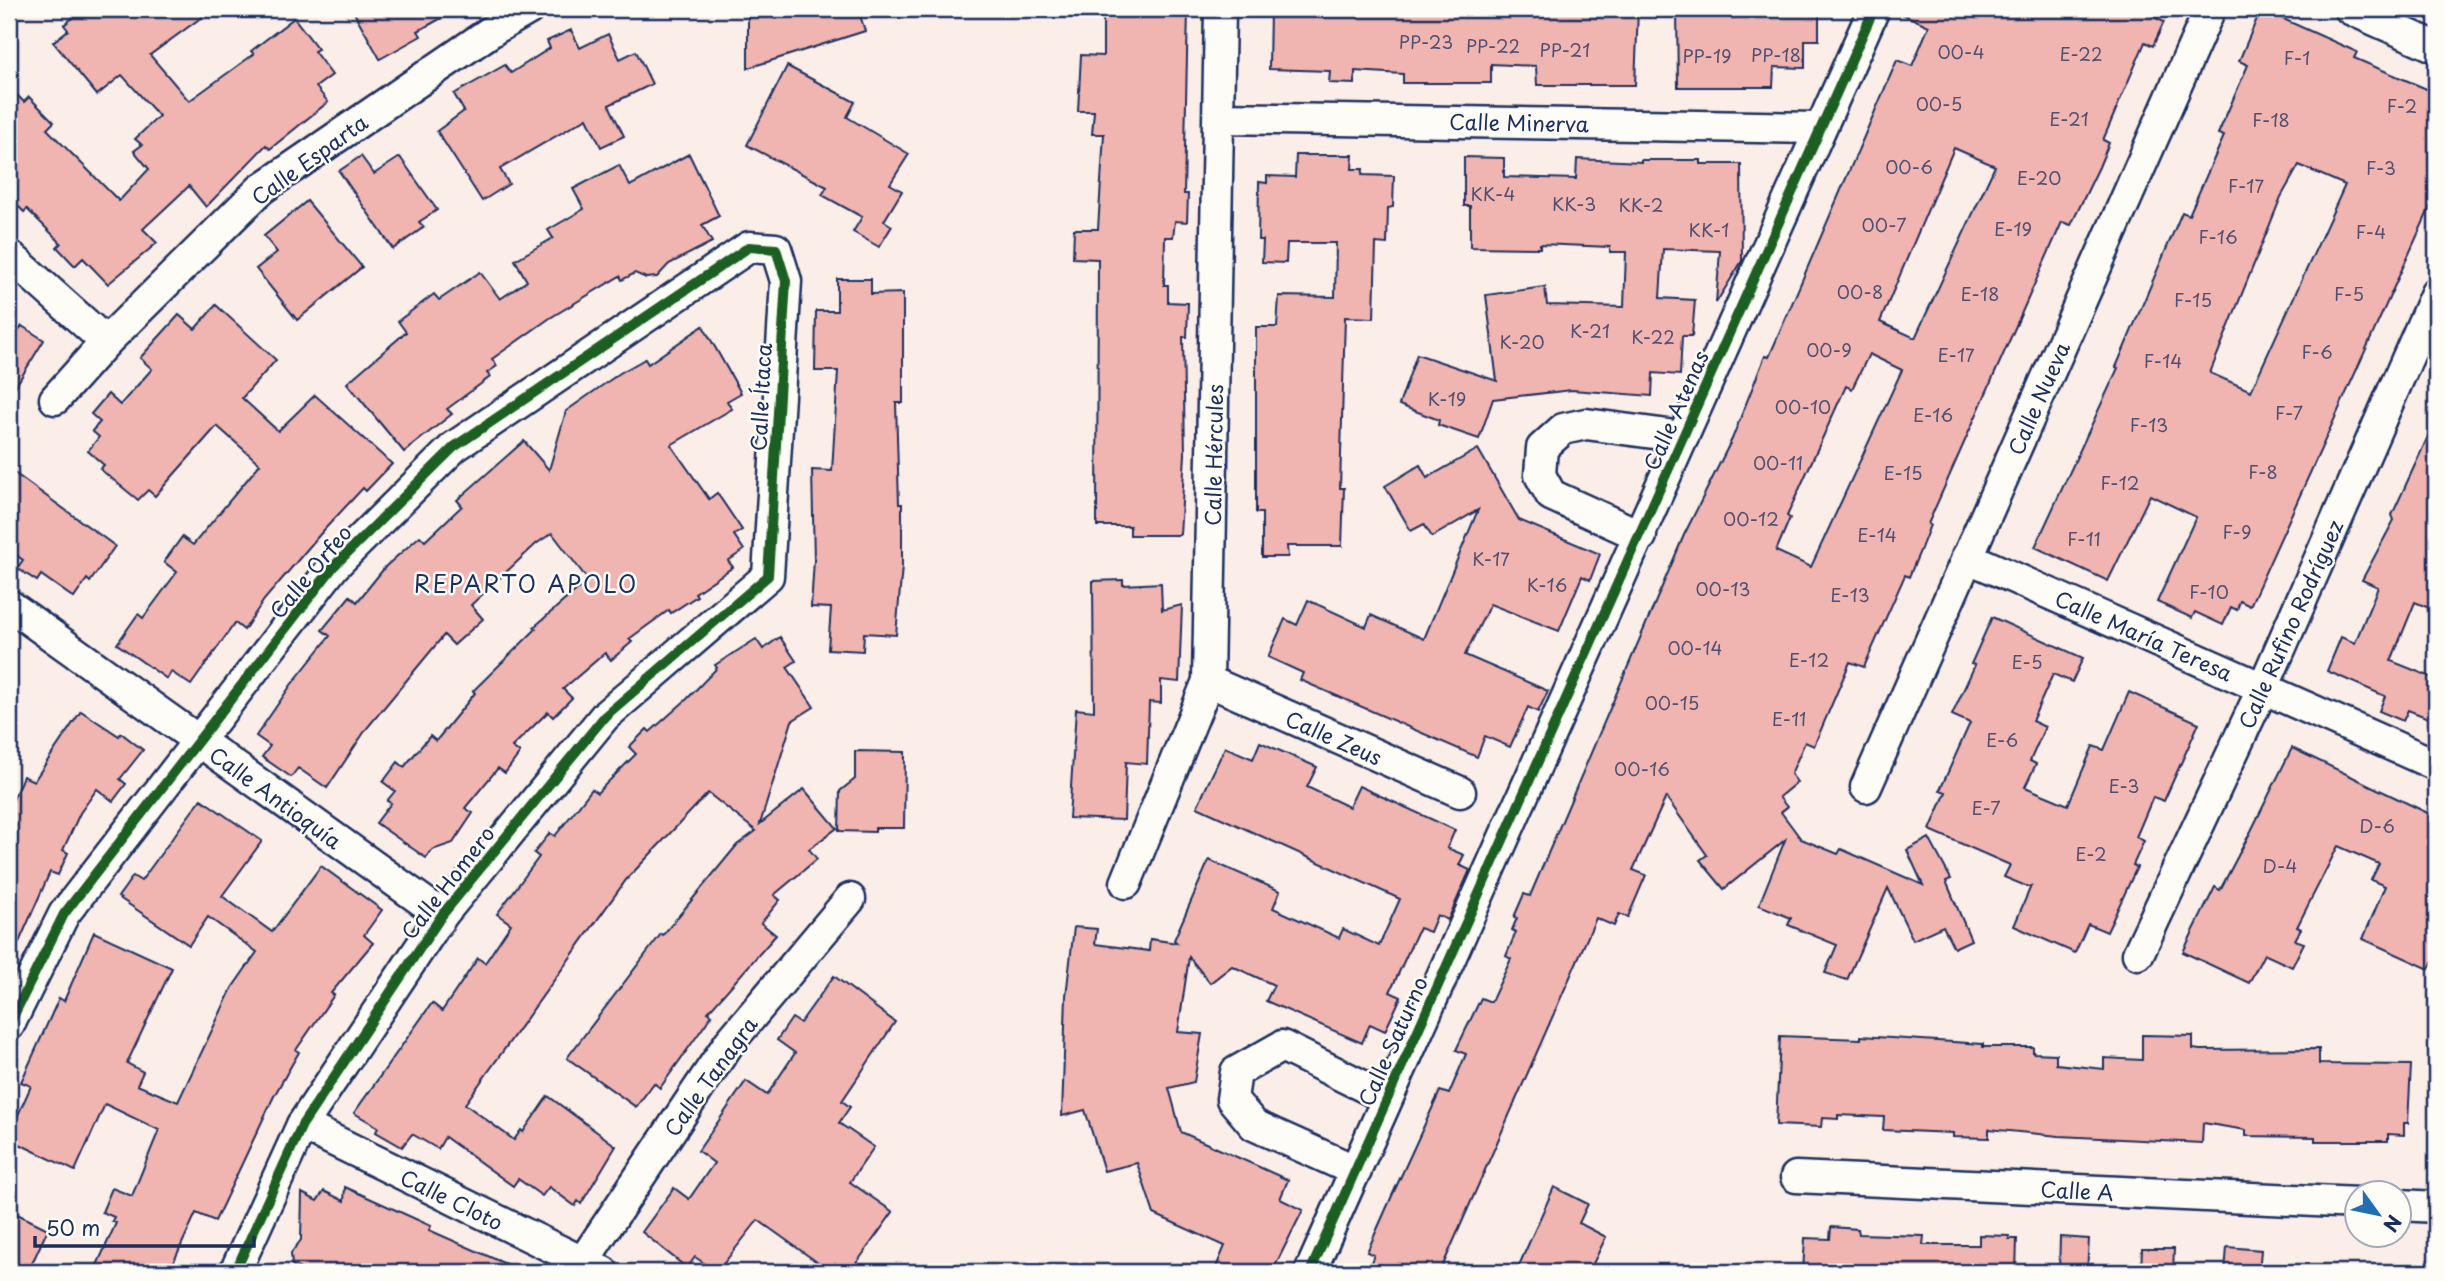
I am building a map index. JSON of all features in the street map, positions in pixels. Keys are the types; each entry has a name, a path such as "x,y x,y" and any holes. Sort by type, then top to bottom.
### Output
{"street":[{"name":"Calle Esparta","path":"55,399 106,342 261,189 491,18 529,9"},
{"name":"Calle Atenas","path":"1506,816 1641,536 1819,128 1874,9"},
{"name":"Calle Nueva","path":"1866,787 2210,9"},
{"path":"2350,9 2436,47"},
{"name":"Calle Hércules","path":"1126,883 1208,681 1220,10"},
{"name":"Calle Minerva","path":"1219,118 1819,128"},
{"name":"Calle Ítaca","path":"749,247 776,249 786,281 768,576"},
{"name":"Calle Orfeo","path":"9,1025 64,914 334,566 454,447 749,247"},
{"path":"9,256 106,342"},
{"name":"Calle Rufino Rodríguez","path":"2138,954 2263,688 2436,293"},
{"path":"1641,536 1551,495 1540,475 1542,448 1563,429 1586,424 1683,437"},
{"name":"Calle María Teresa","path":"1967,556 2436,765"},
{"name":"Calle Homero","path":"235,1272 302,1125 442,915 605,716 768,576"},
{"name":"Calle Antioquía","path":"9,605 442,915"},
{"name":"Calle Zeus","path":"1208,681 1460,792"},
{"name":"Calle Saturno","path":"1310,1272 1356,1171 1506,816"},
{"name":"Calle Tanagra","path":"592,1268 729,1043 850,899"},
{"path":"1356,1171 1254,1125 1232,1099 1236,1072 1282,1046 1387,1098"},
{"name":"Calle Cloto","path":"302,1125 592,1268"},
{"name":"Calle A","path":"1796,1177 2344,1202"},
{"path":"2414,1206 2436,1208"}],"building":[{"path":"83,9 213,9 150,55 189,101 254,54 251,51 294,18 318,49 314,51 332,75 316,87 328,102 270,149 266,145 206,207 189,186 143,229 157,243 108,284 83,258 75,266 57,247 61,243 27,209 24,212 9,197 9,87 24,102 29,97 54,122 47,129 119,201 149,169 134,151 142,145 135,139 159,116 122,75 97,95 53,42 68,30 64,25"},
{"path":"352,9 458,9 418,31 421,36 380,59"},
{"path":"748,9 858,9 865,31 748,68"},
{"path":"1103,9 1188,9 1184,194 1188,194 1187,222 1175,221 1173,237 1165,237 1164,285 1168,285 1168,302 1188,303 1187,337 1183,337 1185,454 1180,535 1130,535 1130,526 1097,526 1098,259 1073,258 1074,229 1098,229 1104,134 1092,134 1094,111 1078,111 1081,55 1103,56"},
{"path":"1270,9 1638,9 1635,85 1537,85 1536,66 1491,64 1491,83 1403,83 1403,74 1355,71 1355,84 1329,83 1330,71 1269,69"},
{"path":"1677,9 1819,9 1819,40 1805,40 1805,68 1774,67 1773,87 1678,87"},
{"path":"1891,9 2155,9 2152,16 2164,22 2153,46 2145,42 2103,140 2109,143 2071,225 2062,222 1928,524 1930,525 1909,577 1905,575 1864,667 1850,662 1814,746 1805,742 1791,774 1797,782 1779,797 1787,807 1781,812 1801,839 1838,854 1841,849 1923,885 1907,850 1929,838 1951,879 1946,881 1971,940 1954,948 1943,926 1913,940 1888,888 1847,980 1825,973 1837,945 1788,925 1791,918 1759,905 1785,840 1724,889 1700,860 1707,855 1666,797 1633,870 1646,875 1628,917 1619,914 1614,926 1596,918 1440,1272 1367,1272 1374,1255 1367,1252 1440,1091 1449,1094 1466,1054 1456,1050 1481,998 1491,1002 1511,959 1506,956 1516,932 1512,930 1517,918 1514,917 1524,894 1530,896 1684,535 1732,439 1765,356 1769,357 1897,60 1912,66 1929,26","holes":["1954,148 1995,166 1915,338 1880,322","1869,354 1902,370 1811,567 1776,551 1790,518 1787,516 1846,386 1852,389"]},
{"path":"2261,9 2357,52 2354,58 2436,93 2436,194 2250,606 2240,601 2237,610 2231,607 2223,625 2195,612 2192,618 2157,602 2196,517 2150,495 2108,581 2035,547 2118,368 2116,367 2182,212 2189,215 2224,136 2218,134 2248,65 2239,61","holes":["2299,165 2345,185 2251,391 2210,373 2281,197"]},
{"path":"571,30 580,48 608,34 620,59 636,51 652,84 609,105 624,136 601,147 587,118 500,169 509,184 482,201 437,131 464,111 454,94 505,65 511,73 550,48 547,41"},
{"path":"787,66 855,102 847,117 909,154 890,184 902,191 884,221 892,226 879,247 853,232 862,217 822,195 827,187 747,145"},
{"path":"689,154 719,216 702,225 712,242 669,264 657,277 646,278 635,273 622,280 620,276 550,318 492,359 497,366 487,373 490,377 447,409 452,414 404,452 347,383 406,332 398,321 434,294 439,300 480,272 500,299 527,281 515,260 553,238 548,230 584,209 573,189 619,165 630,186"},
{"path":"1296,155 1353,155 1352,169 1363,169 1362,175 1394,176 1393,207 1388,208 1387,244 1376,243 1374,318 1345,317 1340,488 1344,488 1342,546 1287,546 1288,557 1262,557 1262,513 1256,513 1256,327 1277,327 1279,296 1335,297 1336,243 1287,243 1286,263 1262,262 1263,240 1258,240 1259,182 1267,183 1267,176 1295,177"},
{"path":"361,156 374,174 400,157 437,210 419,222 424,227 393,249 339,171"},
{"path":"1464,157 1504,158 1504,177 1576,179 1577,159 1641,162 1701,160 1701,164 1741,164 1742,261 1716,303 1720,251 1663,249 1660,298 1695,300 1692,336 1682,336 1680,375 1653,373 1652,396 1572,390 1493,399 1479,439 1438,425 1439,420 1399,405 1417,354 1497,381 1486,295 1545,287 1547,305 1624,307 1626,252 1610,252 1610,247 1540,244 1540,248 1470,247 1470,206 1464,206"},
{"path":"307,201 362,267 297,320 256,269 277,252 264,236"},
{"path":"837,279 871,279 871,294 903,293 903,403 896,403 899,504 902,504 902,566 896,635 864,633 863,651 828,649 831,608 811,607 814,560 812,470 832,471 838,371 815,371 816,311 837,311"},
{"path":"216,305 276,360 242,398 278,431 315,395 392,464 366,491 363,488 322,532 264,600 244,630 235,623 191,685 171,672 167,679 117,644 138,614 143,618 177,572 164,562 182,537 193,545 260,464 217,426 155,496 148,490 138,500 100,469 104,465 88,451 99,437 92,431 100,422 91,414 108,394 120,405 152,369 140,358 179,315 195,329"},
{"path":"22,326 44,340 9,397 9,328 17,333"},
{"path":"703,326 741,393 727,401 732,409 671,445 709,499 717,493 742,530 734,535 744,550 728,561 733,567 695,593 697,596 671,613 669,610 629,639 632,642 611,660 605,653 563,689 572,698 553,717 548,712 512,747 520,753 505,773 498,768 465,808 473,813 453,843 432,850 426,858 376,823 391,803 387,801 395,791 383,782 398,762 404,767 430,736 436,741 475,693 473,691 536,629 534,627 588,580 552,533 536,544 471,605 483,619 454,645 444,635 367,728 327,788 298,768 291,777 262,757 270,746 256,736 291,685 330,636 322,630 350,596 357,602 386,566 420,536 425,541 462,506 457,500 524,441 549,470 566,411 620,373 645,359 648,364"},
{"path":"2436,419 2436,611 2415,602 2391,661 2436,679 2436,721 2408,710 2403,721 2379,711 2385,696 2327,671 2341,637 2355,643 2378,587 2362,580 2394,520 2392,515"},
{"path":"1478,449 1519,520 1600,554 1590,580 1582,576 1559,631 1490,604 1465,655 1548,691 1538,712 1528,707 1510,747 1485,736 1477,757 1300,680 1303,673 1268,657 1285,619 1297,625 1308,600 1366,627 1371,615 1424,639 1478,510 1432,537 1424,524 1411,531 1385,486 1420,465 1427,478"},
{"path":"9,469 115,546 90,582 87,579 74,598 41,575 37,581 17,568 23,560 9,550"},
{"path":"1123,580 1123,585 1161,583 1162,610 1182,605 1179,682 1161,680 1161,703 1149,702 1147,764 1126,762 1124,820 1069,818 1076,709 1094,711 1093,581"},
{"path":"1992,617 2083,658 2072,682 2053,674 2032,721 2045,727 2030,761 2036,764 2025,787 2068,805 2093,746 2104,750 2129,692 2199,723 2164,801 2153,797 2136,837 2144,841 2133,865 2137,867 2107,932 2088,924 2075,953 2014,926 2031,886 2004,877 2010,865 1930,830 1946,792 1940,790 1970,723 1952,715 1975,665 1971,664"},
{"path":"780,637 796,661 787,667 814,707 792,721 760,824 804,789 837,828 809,849 817,859 774,895 780,900 761,923 776,935 708,1012 712,1015 660,1088 654,1083 636,1107 567,1058 661,934 663,935 737,845 756,831 708,793 626,880 465,1104 514,1140 521,1130 523,1132 548,1096 616,1146 581,1204 578,1201 575,1206 549,1187 542,1196 518,1179 513,1186 445,1137 438,1149 412,1134 402,1147 376,1132 378,1127 354,1113 432,1003 442,1011 478,958 485,963 511,924 497,914 539,857 534,853 550,833 555,836 592,789 597,793 636,754 629,747 647,729 650,732 687,699 717,668 715,665 756,639 763,649"},
{"path":"81,711 119,736 121,733 143,750 120,779 126,784 113,801 97,789 80,813 63,850 68,853 58,875 50,872 9,965 9,809 23,776 34,781"},
{"path":"1260,742 1317,767 1307,787 1349,807 1359,786 1455,830 1447,848 1464,855 1459,865 1470,870 1448,920 1437,915 1430,932 1419,928 1390,992 1401,997 1385,1031 1370,1024 1362,1043 1266,1001 1274,985 1232,966 1210,983 1189,957 1178,1032 1202,1034 1194,1082 1169,1088 1181,1132 1288,1180 1280,1199 1303,1210 1272,1272 1214,1272 1225,1246 1154,1214 1137,1163 1104,1171 1085,1110 1062,1116 1066,996 1074,927 1097,929 1095,944 1149,951 1150,939 1177,943 1174,940 1209,860 1280,891 1273,908 1339,938 1343,929 1379,946 1400,899 1197,807 1225,747 1253,759"},
{"path":"2292,748 2436,817 2436,954 2429,969 2363,939 2385,886 2371,880 2379,864 2338,846 2297,927 2301,929 2295,940 2304,943 2292,967 2264,954 2249,983 2183,952 2215,887 2220,890"},
{"path":"855,751 905,752 904,828 875,828 875,832 839,831 840,791 855,779"},
{"path":"201,799 262,841 222,896 272,932 321,866 382,910 364,935 373,943 331,993 334,995 296,1050 299,1052 274,1096 215,1221 196,1213 169,1272 94,1272 116,1223 112,1221 114,1217 102,1212 112,1188 132,1196 159,1130 105,1104 75,1171 9,1139 9,1135 31,1086 21,1082 59,998 64,1001 94,932 172,968 127,1063 143,1072 137,1085 178,1102 232,988 257,952 208,917 189,945 118,897 133,876 141,881"},
{"path":"834,976 895,1022 842,1101 850,1107 839,1123 874,1147 850,1182 893,1212 850,1272 831,1272 758,1220 717,1272 695,1257 687,1268 642,1232 674,1188 689,1199 714,1163 698,1151 746,1081 767,1095 795,1053 777,1040 792,1018 800,1023"},
{"path":"2142,1035 2193,1036 2193,1049 2200,1050 2319,1049 2319,1064 2411,1065 2408,1123 2404,1123 2404,1135 2388,1134 2388,1141 2315,1141 2315,1137 2246,1136 2246,1130 2203,1123 2202,1143 2059,1136 1989,1129 1989,1138 1953,1137 1953,1133 1883,1130 1884,1117 1838,1115 1838,1119 1822,1118 1821,1127 1776,1125 1780,1036 1861,1039 1861,1036 1983,1044 1983,1047 2033,1047 2033,1053 2056,1054 2056,1064 2104,1069 2104,1058 2142,1060"},
{"path":"345,1187 431,1226 429,1230 524,1272 307,1272 292,1265 291,1253 301,1240 302,1193 317,1201 324,1191 344,1201"},
{"path":"1554,1187 1588,1204 1579,1223 1606,1237 1589,1272 1516,1272"},
{"path":"9,1210 48,1229 28,1272 9,1272"},
{"path":"1831,1227 1858,1229 1859,1234 1924,1236 1923,1245 1979,1245 1979,1235 2009,1236 2009,1239 2017,1239 2016,1272 1803,1272 1805,1238 1830,1239"},
{"path":"2060,1237 2089,1239 2087,1272 2059,1272"},
{"path":"2227,1247 2261,1250 2259,1272 2225,1272"},
{"path":"2142,1249 2174,1249 2173,1272 2141,1272"}],"cycle path":[{"path":"1310,1272 1874,9"},
{"path":"9,1025 64,914 334,566 454,447 749,247 776,249 786,281 768,576 605,716 442,915 302,1125 235,1272"}],"district":[{"name":"REPARTO APOLO","path":"526,583"}]}
